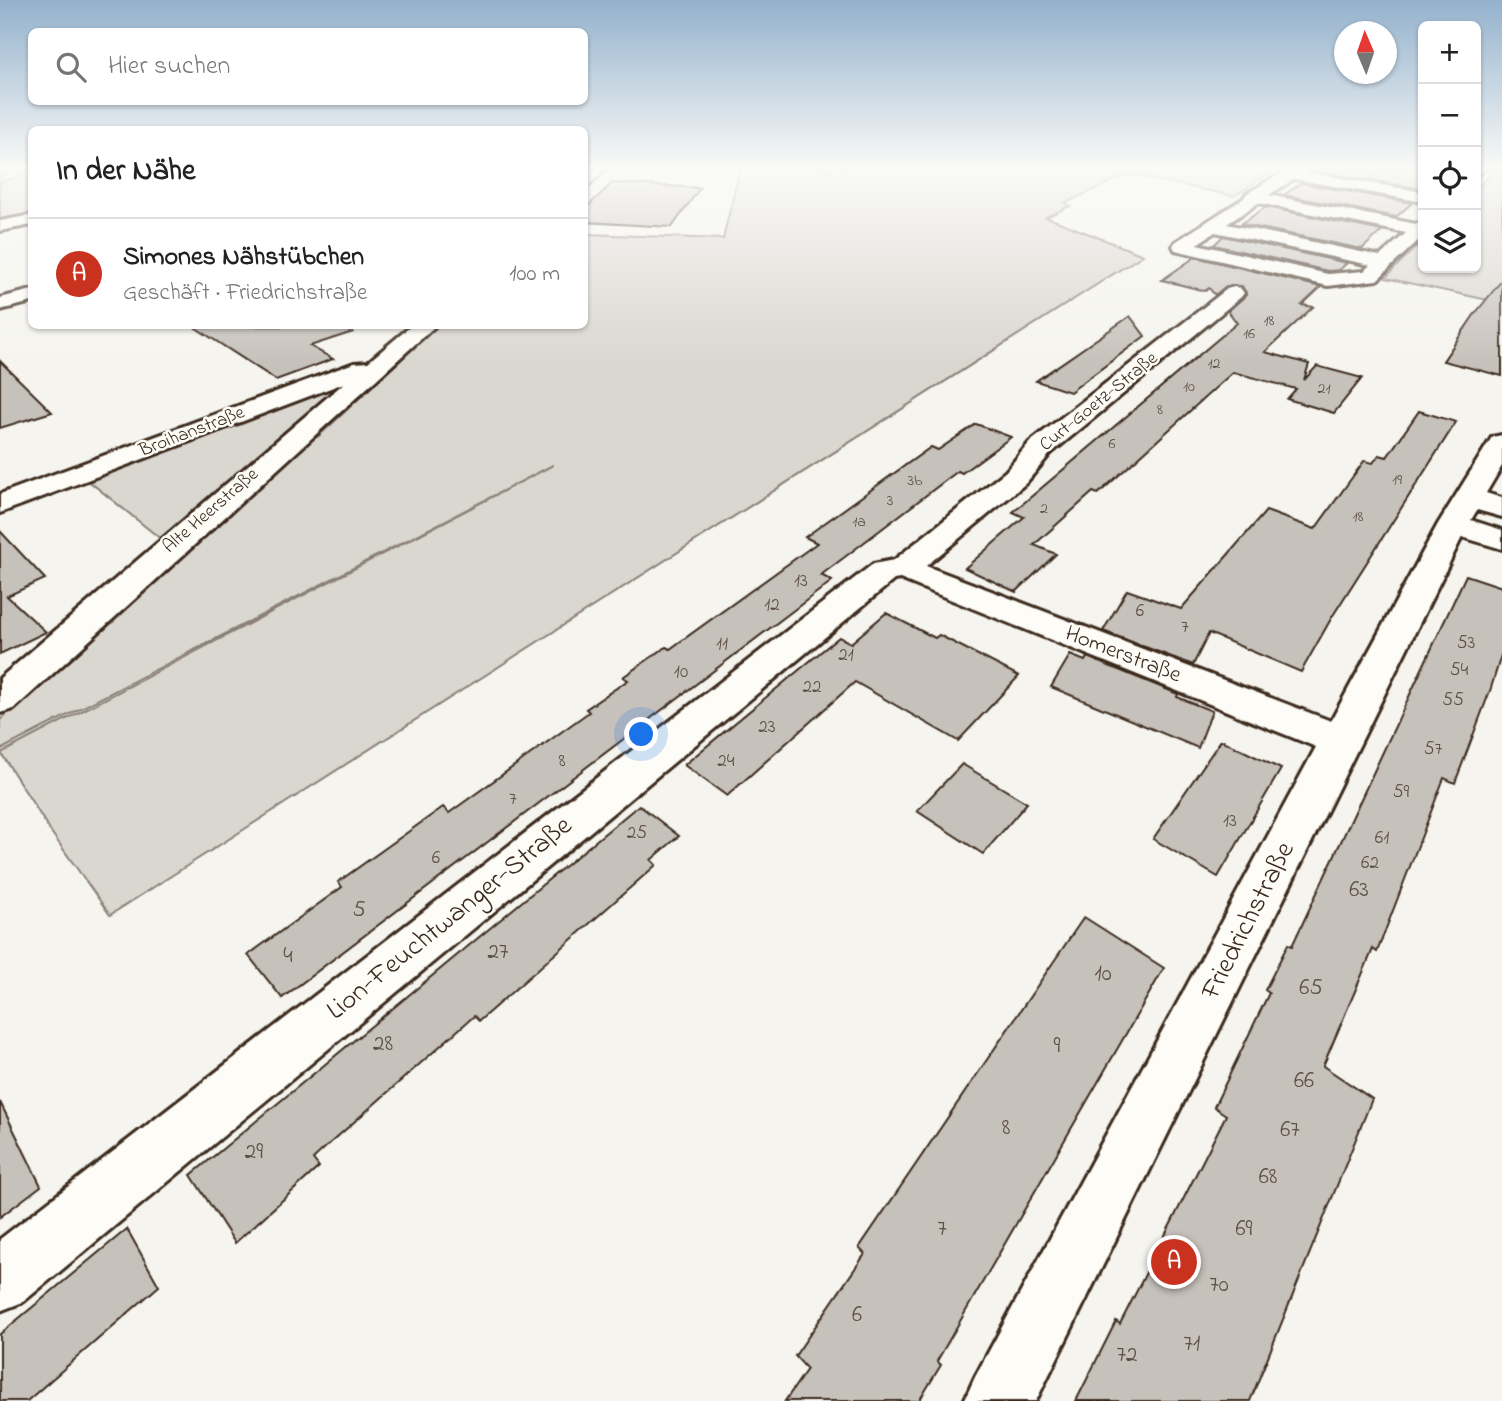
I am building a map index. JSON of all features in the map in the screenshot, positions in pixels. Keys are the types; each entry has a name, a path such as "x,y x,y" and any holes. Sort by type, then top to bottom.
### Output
{"street":[{"path":"1201,233 1182,246 1328,281 1370,276 1416,233"},
{"path":"1247,233 1386,263"},
{"name":"Curt-Goetz-Straße","path":"903,569 1016,477 1040,448 1234,293"},
{"path":"0,304 28,297"},
{"name":"Alte Heerstraße","path":"0,699 420,329"},
{"name":"Broihanstraße","path":"0,504 384,360"},
{"path":"1483,491 1502,540"},
{"name":"Friedrichstraße","path":"999,1401 1342,741 1483,491"},
{"name":"Homerstraße","path":"903,569 1342,741"},
{"name":"Lion-Feuchtwanger-Straße","path":"0,1279 885,571 903,569"}],"shaded area":[{"path":"724,233 1088,233 1143,255 110,915 51,832 1,753 553,465 0,750 0,720 296,447 319,436 434,329 588,329 588,234 723,239"},
{"path":"1481,233 1502,233 1502,303 1385,278 1418,245 1418,273 1481,273"},
{"path":"339,385 162,540 85,478"}],"building":[{"path":"1286,233 1379,233 1362,249"},
{"path":"1223,236 1347,263 1339,270 1328,271 1214,245"},
{"path":"1195,257 1321,287 1302,305 1313,307 1265,352 1309,364 1304,380 1317,366 1362,378 1334,413 1287,399 1296,389 1233,372 1098,494 1093,492 1034,545 1056,554 1016,592 965,568 1024,517 1013,512 1237,323 1228,311 1246,295 1242,286 1226,286 1215,295 1209,288 1205,291 1162,280"},
{"path":"1502,280 1502,376 1443,361 1474,315"},
{"path":"1130,316 1145,336 1070,392 1036,381"},
{"path":"198,329 352,329 353,332 310,346 333,359 276,380"},
{"path":"0,361 52,412 0,428"},
{"path":"1419,411 1456,422 1332,617 1301,672 1209,633 1193,665 1103,631 1127,590 1181,609 1266,511 1315,529 1364,461 1373,463 1379,455 1387,457"},
{"path":"976,424 1011,437 962,473 958,471 821,575 832,581 282,998 248,955 342,887 338,882 443,807 449,813 589,712 586,709 628,680 623,677 666,647 670,649 817,543 805,537 931,447 938,450"},
{"path":"0,531 45,579 7,596 46,632 0,654"},
{"path":"1466,575 1502,587 1502,652 1455,783 1444,778 1377,952 1373,949 1323,1066 1372,1099 1250,1401 1076,1401 1116,1321 1120,1324 1226,1115 1214,1107 1269,993 1265,990 1288,944 1292,946"},
{"path":"886,613 935,638 939,635 1019,676 958,741 855,682 727,796 684,765 839,637 851,643"},
{"path":"1070,655 1085,661 1087,657 1178,694 1177,697 1212,711 1198,748 1051,687"},
{"path":"1221,740 1281,769 1218,877 1153,839"},
{"path":"962,764 1027,803 983,854 917,811"},
{"path":"639,805 679,836 651,860 656,865 479,1021 474,1016 328,1145 313,1159 319,1167 235,1243 191,1175"},
{"path":"1084,917 1164,968 937,1361 941,1365 919,1401 785,1401 807,1369 795,1356 865,1254 859,1248"},
{"path":"0,1102 41,1186 0,1217"},
{"path":"127,1229 159,1286 27,1401 0,1401 0,1334"}],"place":[{"name":"Simones Nähstübchen","path":"1174,1262"}]}
